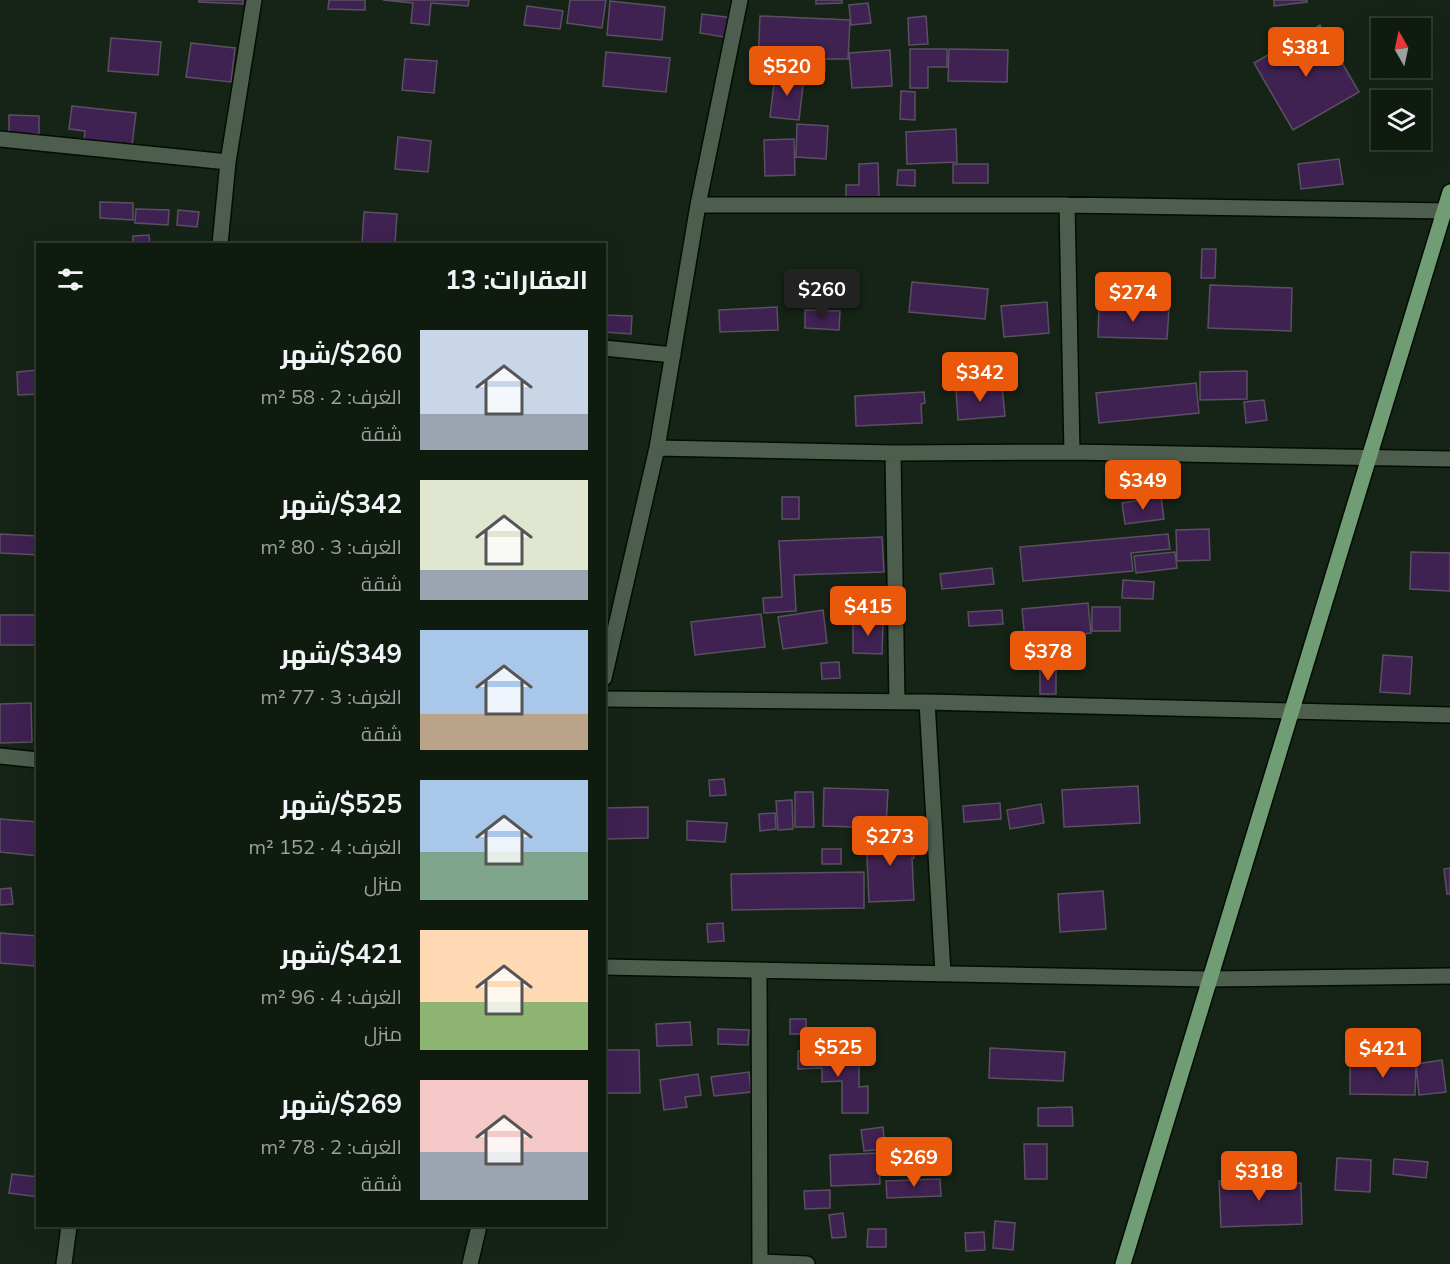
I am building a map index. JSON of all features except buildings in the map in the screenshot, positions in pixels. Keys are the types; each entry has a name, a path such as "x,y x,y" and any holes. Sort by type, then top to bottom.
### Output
{"main road":[{"path":"1123,1264 1368,459 1447,211 1450,192"}],"street":[{"path":"220,243 228,162 254,0"},
{"path":"606,669 657,448 698,205 740,0"},
{"path":"0,139 228,162"},
{"path":"698,205 1067,205 1447,211"},
{"path":"1067,205 1072,452"},
{"path":"606,348 673,355"},
{"path":"657,448 1450,459"},
{"path":"893,453 897,702"},
{"path":"606,699 927,702 1450,715"},
{"path":"927,702 943,973"},
{"path":"0,756 36,760"},
{"path":"606,967 1208,979 1450,976"},
{"path":"759,970 760,1263 807,1264"},
{"path":"64,1264 69,1227"},
{"path":"470,1264 479,1227"}]}
